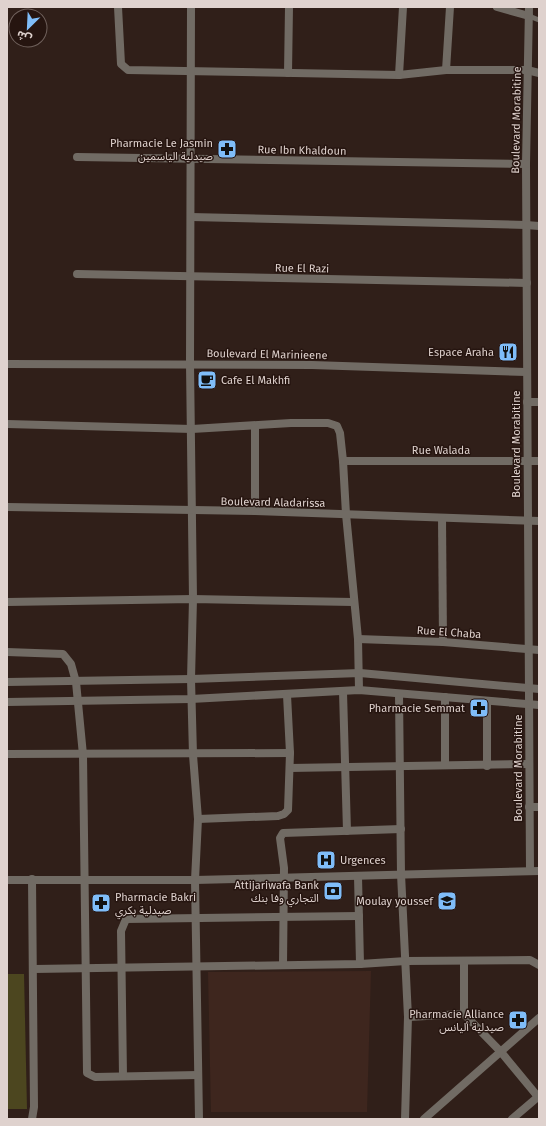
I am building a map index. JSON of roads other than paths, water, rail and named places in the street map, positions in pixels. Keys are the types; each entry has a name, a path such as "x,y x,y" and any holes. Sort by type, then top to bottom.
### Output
{"street":[{"path":"118,7 121,64 123,67 130,70 399,75 446,70 527,70 539,73"},
{"path":"191,7 190,364 193,600 191,699 193,755 198,819 195,880 199,1119"},
{"path":"288,73 289,7"},
{"path":"399,75 403,7"},
{"path":"446,70 450,7"},
{"path":"497,7 529,16"},
{"name":"Boulevard Morabitine","path":"529,7 526,164 526,372 528,461 530,871"},
{"name":"Rue Ibn Khaldoun","path":"77,157 526,164"},
{"path":"191,217 539,226"},
{"name":"Rue El Razi","path":"77,274 527,283"},
{"name":"Boulevard El Marinieene","path":"7,364 190,364 526,372"},
{"path":"527,402 539,402"},
{"path":"7,424 192,429 291,423 334,424 340,433 343,461 346,514 358,639 360,673 359,690"},
{"path":"255,426 255,511"},
{"name":"Rue Walada","path":"343,461 539,461"},
{"name":"Boulevard Aladarissa","path":"7,507 255,511 539,521"},
{"path":"442,518 443,642"},
{"path":"7,602 193,600 354,602"},
{"name":"Rue El Chaba","path":"358,639 443,642 539,650"},
{"path":"7,652 63,654 71,664 76,682 83,755 83,878 87,1073 95,1077 198,1075"},
{"path":"7,682 76,682 360,673 539,688"},
{"path":"7,702 191,699 359,690 539,705"},
{"path":"343,692 347,831"},
{"path":"399,694 402,874 408,1017 405,1119"},
{"path":"198,819 278,816 284,814 288,810 290,753 287,695"},
{"path":"444,765 445,697"},
{"path":"486,701 487,766"},
{"path":"7,754 193,755 290,753"},
{"path":"290,768 444,765 487,766 529,764"},
{"path":"529,807 539,807"},
{"path":"283,965 284,878 280,838 283,833 401,830"},
{"path":"7,880 83,878 195,880 539,871"},
{"path":"358,876 360,964"},
{"path":"32,879 34,969 34,1107 32,1119"},
{"path":"123,1076 121,931 126,920 196,920 359,916"},
{"path":"34,969 360,964 406,961 464,962 530,960 539,965"},
{"path":"464,962 464,1014 501,1052 539,1097 512,1119"},
{"path":"408,1017 464,1014"},
{"path":"424,1119 539,1018"}],"lane":[{"path":"529,16 539,20"}],"place":[{"name":"Pharmacie Le Jasmin صيدلية الياسمين","path":"227,149"},
{"name":"Espace Araha","path":"508,352"},
{"name":"Cafe El Makhfi","path":"207,380"},
{"name":"Pharmacie Semmat","path":"479,708"},
{"name":"Urgences","path":"326,860"},
{"name":"Attijariwafa Bank التجاري وفا بنك","path":"333,891"},
{"name":"Moulay youssef","path":"447,901"},
{"name":"Pharmacie Bakri صيدلية بكري","path":"101,903"},
{"name":"Pharmacie Alliance صيدلية أليانس","path":"518,1020"}]}
